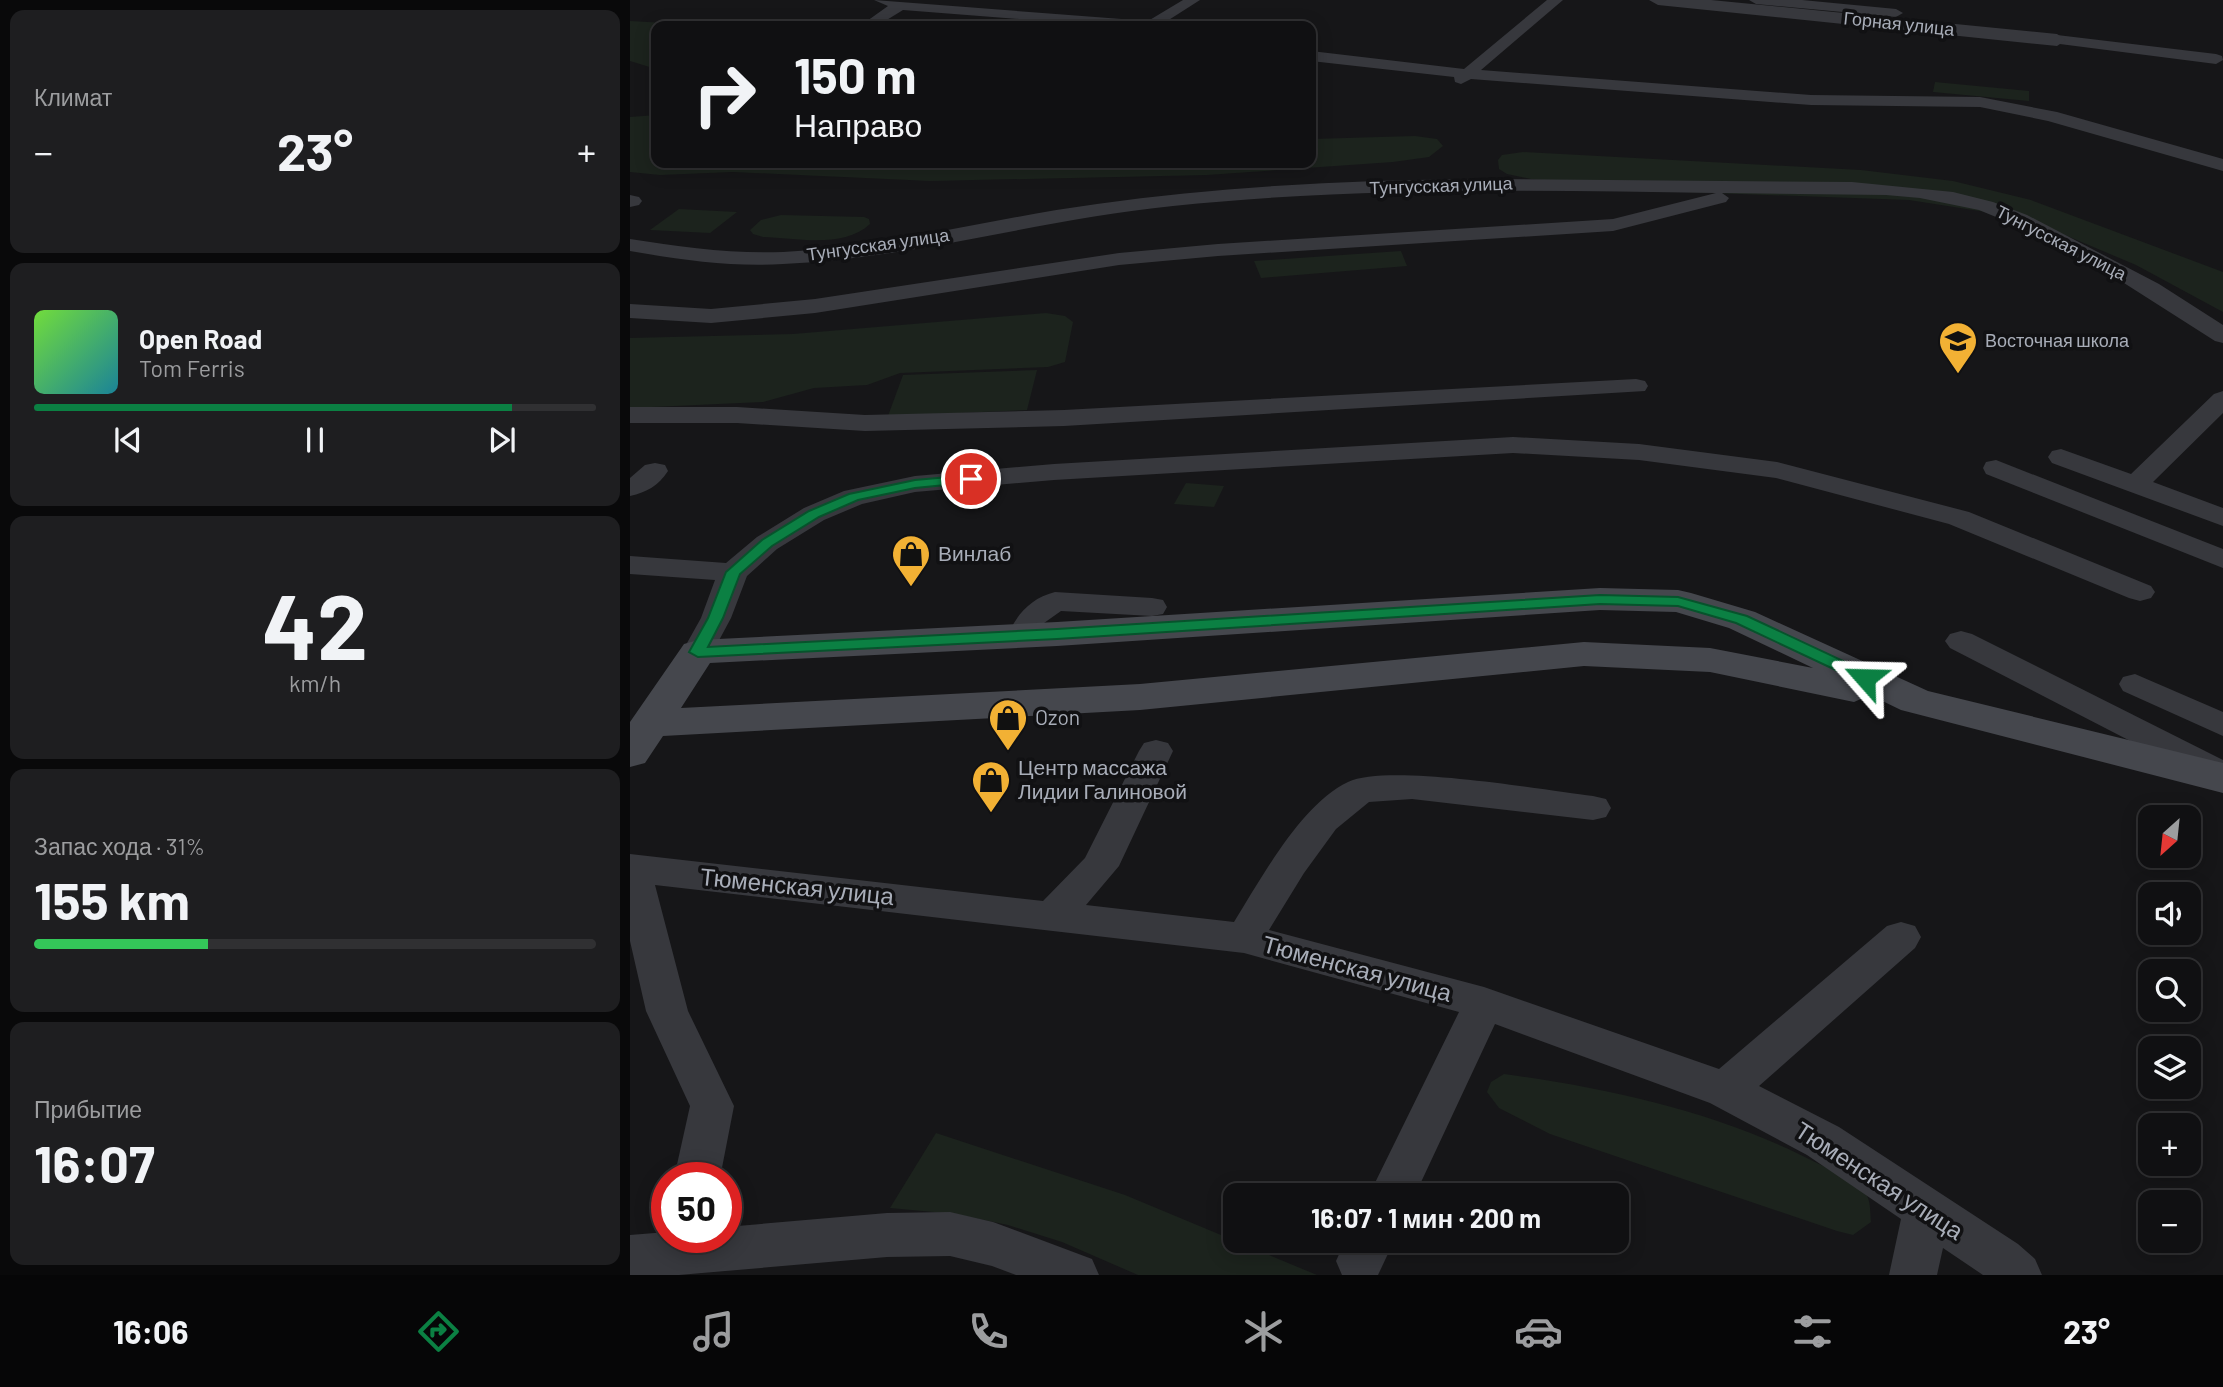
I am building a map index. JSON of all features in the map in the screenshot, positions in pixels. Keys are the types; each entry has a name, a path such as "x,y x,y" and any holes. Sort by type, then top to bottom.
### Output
{"main road":[{"path":"637,733 698,652 1023,636 1600,599 1678,601 1742,620 1915,701"},
{"path":"637,733 1140,697 1584,654 1710,660 1915,701 2223,776"}],"street":[{"name":"Горная улица","path":"1658,0 1896,12 2057,40"}],"lane":[{"path":"881,0 900,5 1095,21"},
{"path":"934,7 961,0"},
{"path":"1161,21 1194,0"},
{"path":"1464,76 1556,0"},
{"path":"1756,0 1896,12"},
{"path":"875,21 900,5"},
{"path":"2057,40 2216,59"},
{"path":"1316,57 1464,76 1514,77 1811,100 1980,102 2051,116 2223,165"},
{"path":"1514,77 1527,61"},
{"path":"2113,133 2130,152"},
{"name":"Тунгусская улица","path":"630,245 739,258 798,256 985,235 1095,210 1231,193 1532,183 1885,189 1946,197 1988,207 2172,299 2223,336"},
{"path":"892,245 910,231 936,222 1065,202 1182,188"},
{"path":"630,311 710,316 921,291 1007,269 1218,250 1612,225 1694,203 1774,188"},
{"path":"630,415 737,415 865,423 1065,418 1636,386"},
{"path":"2135,485 2223,399"},
{"path":"698,652 716,618 733,572 767,543 814,514 854,496 915,484 1054,472 1513,445 1639,452 1777,470 1958,519 2140,592"},
{"path":"2061,457 2223,518"},
{"path":"1996,468 2223,559"},
{"path":"630,488 642,483 654,471"},
{"path":"630,565 733,572"},
{"path":"1023,636 1031,618 1055,601 1152,607"},
{"path":"1961,641 2223,776"},
{"path":"2135,684 2223,725"},
{"path":"1052,916 1100,866 1156,751"},
{"path":"1244,938 1291,863 1323,820 1360,791 1412,787 1593,808"},
{"path":"631,869 667,1011 712,1106 700,1162"},
{"name":"Тюменская улица","path":"631,869 1244,938 1484,1003 1725,1090 1823,1141 1926,1212 2001,1259 2018,1275"},
{"path":"1725,1090 1901,937"},
{"path":"1398,1183 1484,1003"},
{"path":"1913,1275 1926,1212"},
{"path":"742,1242 950,1234 993,1244 1075,1275"},
{"path":"630,1257 651,1252"}],"shaded area":[{"path":"630,21 651,22 651,67 630,61"},
{"path":"1935,82 2029,91 2029,101 1933,92"},
{"path":"651,115 651,168 1307,168 1207,175 930,181 733,172 660,175 630,172 630,117"},
{"path":"1415,136 1437,139 1443,146 1429,157 1316,167 1316,139"},
{"path":"1523,152 1861,170 1953,181 2031,200 2223,272 2223,312 2136,265 2046,227 1986,212 1909,200 1656,191 1531,179 1507,174 1499,169 1498,160 1502,155"},
{"path":"679,209 737,212 710,233 650,230"},
{"path":"781,215 864,217 869,219 870,224 847,237 819,240 763,237 750,230 761,220"},
{"path":"1401,251 1407,266 1261,278 1254,261"},
{"path":"1046,313 1065,316 1073,322 1065,362 1048,367 900,373 867,385 814,388 763,402 630,408 630,338 793,334"},
{"path":"1037,370 1027,410 888,416 903,375"},
{"path":"1186,483 1224,486 1214,507 1174,504"},
{"path":"1504,1074 1585,1087 1666,1106 1705,1117 1782,1146 1839,1173 1863,1190 1870,1205 1871,1222 1853,1235 1837,1231 1550,1134 1499,1108 1487,1092 1491,1082"},
{"path":"936,1133 1125,1195 1223,1236 1223,1253 1264,1253 1317,1275 1138,1275 1062,1242 1008,1225 955,1214 890,1208"}],"place":[{"name":"Восточная школа","path":"1958,375"},
{"name":"Винлаб","path":"911,588"},
{"name":"Ozon","path":"1008,752"},
{"name":"Центр массажа Лидии Галиновой","path":"991,814"}],"route":[{"path":"971,479 915,484 854,496 814,514 767,543 733,572 716,618 698,652 1057,634 1600,599 1678,601 1742,620 1865,678"}]}
